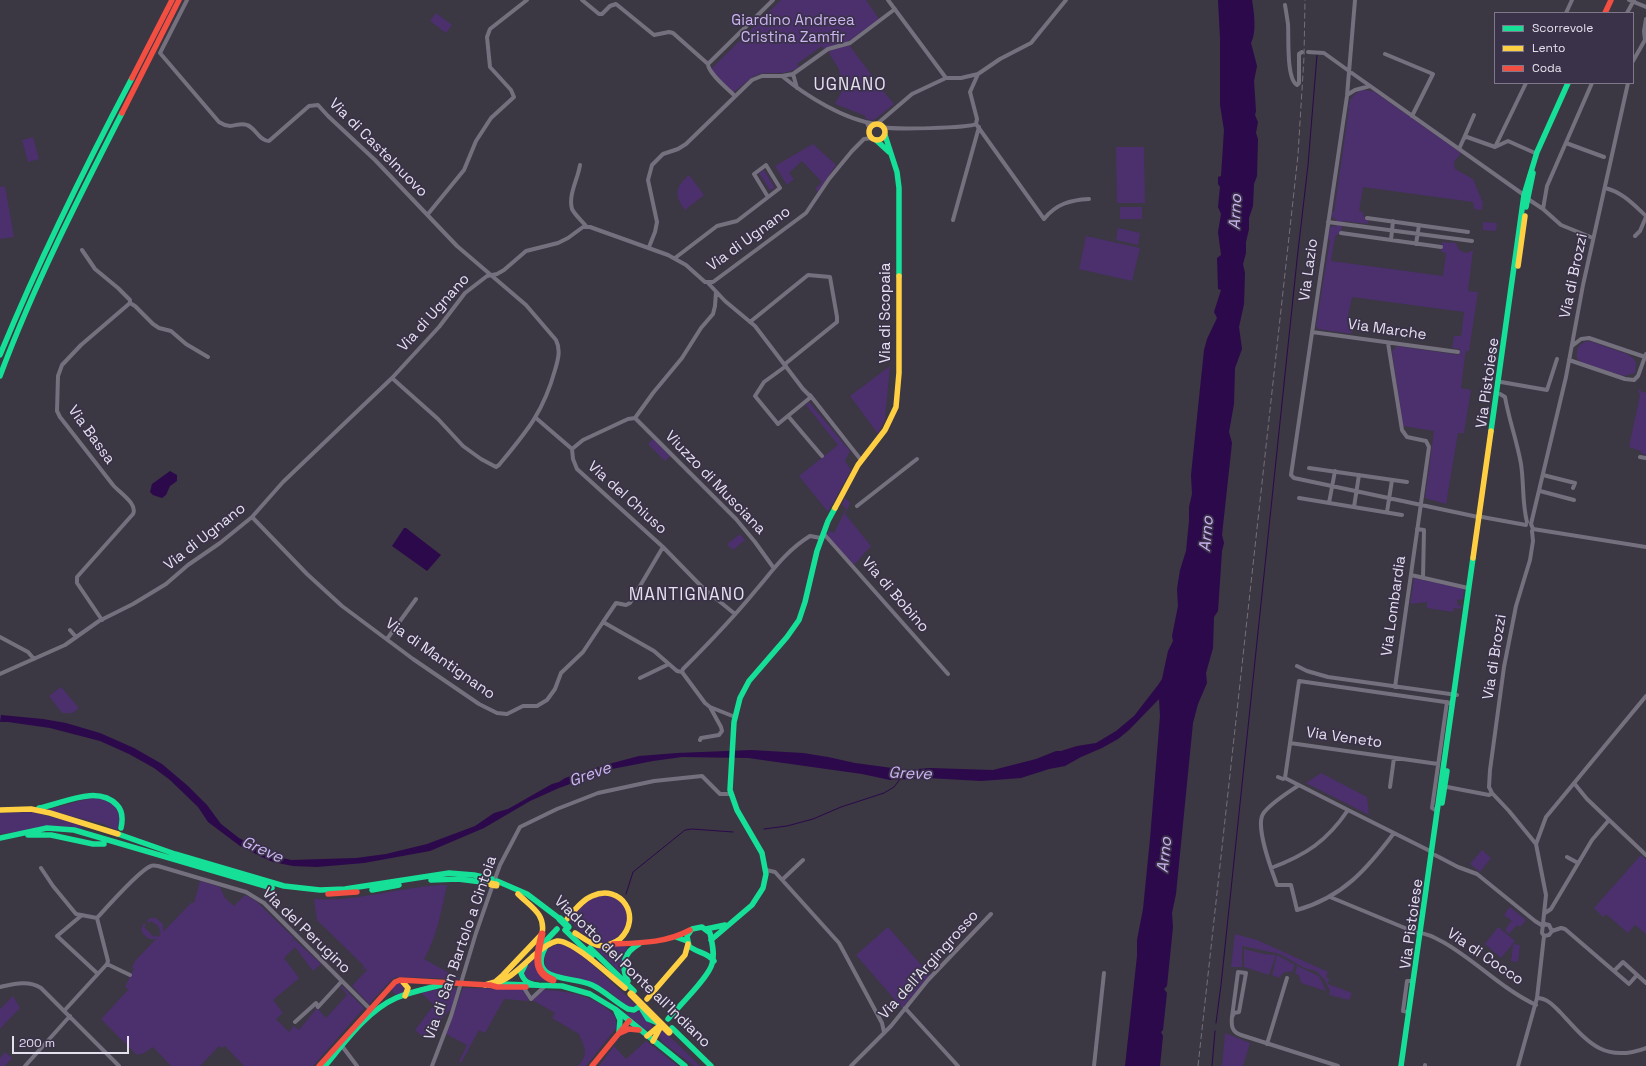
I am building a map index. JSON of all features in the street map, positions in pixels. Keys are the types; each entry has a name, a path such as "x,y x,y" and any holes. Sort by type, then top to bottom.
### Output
{"main road":[{"path":"0,376 23,317 71,211 179,0"},
{"path":"1601,12 1607,0"},
{"path":"1605,12 1611,0"},
{"path":"0,355 45,248 171,1"},
{"name":"Via Pistoiese","path":"1405,1066 1468,588 1502,382 1529,172 1535,153 1568,84"},
{"name":"Via Pistoiese","path":"1433,853 1437,811 1443,786 1448,713 1450,702 1455,694 1526,197 1537,159 1572,84"},
{"name":"Via di Ugnano","path":"870,130 881,129 881,139 874,139"},
{"name":"Via di Scopaia","path":"861,460 888,426 894,414 898,399 900,198 897,172 881,129"},
{"path":"870,130 870,134 874,139"},
{"name":"Via di Scopaia","path":"874,139 892,156"},
{"path":"685,955 707,948 711,940 717,934 745,912 757,899 764,884 766,870 762,853 736,810 731,794 730,774 735,717 740,698 746,686 787,637 799,620 822,535 861,460"},
{"path":"31,809 55,806 92,795 104,795 114,801 121,811 121,828"},
{"name":"Viadotto del Ponte all'Indiano","path":"0,810 31,809 50,813 116,833 182,856 284,886 320,890 345,889 449,873 474,875 518,894 563,924 575,933 630,990"},
{"name":"Viadotto del Ponte all'Indiano","path":"2,837 32,830 60,828 90,834 240,879 282,890 296,892 346,894 441,879 464,879 493,883 527,894 563,924 671,1030 705,1066"},
{"path":"2,837 47,834 93,844 104,844"},
{"path":"487,985 507,979 536,952 587,898 594,894 605,892 617,896 623,900 628,908 630,921 625,934 611,944"},
{"path":"518,894 541,916 544,925 537,966 542,975 553,980 572,982 601,991"},
{"path":"575,933 595,944 611,944 645,942 675,937 697,927 706,929 730,924"},
{"path":"668,1019 708,973 712,966 714,961 710,932 706,929"},
{"path":"647,999 685,955 690,930"},
{"name":"Via Pistoiese","path":"1401,1066 1413,981 1422,933"},
{"path":"487,985 495,982 503,976 542,934"},
{"path":"675,937 688,942 691,948 708,954 714,961"},
{"path":"536,952 558,941 568,943 630,990"},
{"path":"630,990 624,973 624,958 633,947 645,942"},
{"path":"545,948 541,962 543,968 548,974 586,983 601,991 628,1010 634,1010 640,1006 648,1019 659,1026 650,1038"},
{"path":"526,962 522,972 522,978 528,984 542,986"},
{"path":"318,1066 396,981 446,984 518,984 562,986 583,991 600,998 615,1009 685,1066"},
{"path":"325,1066 342,1046 372,1016 401,997 408,988 402,981"},
{"path":"391,985 391,992 394,997 401,997 446,984"},
{"path":"487,985 524,988 542,986"},
{"path":"615,1009 620,1020 618,1034"},
{"path":"592,1066 629,1021"},
{"path":"618,1034 629,1029 640,1030"},
{"name":"Viadotto del Ponte all'Indiano","path":"671,1030 712,1066"}],"street":[{"name":"Via di Castelnuovo","path":"187,0 160,53 219,122 229,127 244,124 247,125 264,140 269,141 309,106 318,105 408,196 428,214 457,246 526,305 556,340 559,347 556,366 548,392 536,418"},
{"path":"428,214 464,170 476,141 490,118 514,97 511,90 490,67 487,37 490,29 527,0"},
{"path":"582,0 599,14 602,14 610,6 616,4 654,35 669,32 673,33 708,64 711,73 735,96"},
{"path":"708,64 773,0"},
{"path":"888,0 946,78"},
{"name":"Via di Ugnano","path":"881,129 912,94 946,78 961,78 978,74 1031,43 1066,0"},
{"name":"Via Lazio","path":"1332,486 1294,478 1290,475 1347,96 1355,0"},
{"path":"1566,12 1572,0"},
{"path":"1627,12 1632,1 1646,7"},
{"path":"1285,5 1288,23 1290,68 1292,80 1297,85 1299,83 1301,52"},
{"path":"649,247 655,232 657,215 648,180 652,165 662,154 678,149 686,144 755,78 793,74 828,49 850,43 895,9"},
{"path":"1634,59 1646,40 1644,31 1646,19"},
{"path":"1308,52 1322,52 1543,208 1561,225 1594,238"},
{"path":"1385,54 1433,74 1412,116"},
{"path":"793,74 797,88"},
{"path":"953,220 978,126 970,92 978,74"},
{"path":"782,76 797,88 832,109 881,129 978,126"},
{"path":"1495,147 1526,84"},
{"path":"1543,208 1546,186 1592,84"},
{"name":"Via di Brozzi","path":"1489,792 1492,750 1498,720 1504,668 1516,606 1533,541 1533,530 1528,524 1544,475 1605,188 1607,158 1628,84"},
{"path":"1347,96 1355,90 1370,86"},
{"path":"1459,149 1474,115"},
{"path":"866,122 870,130"},
{"path":"978,126 1044,219 1051,210 1073,200 1089,199"},
{"path":"1464,138 1470,137 1495,147 1508,141 1535,153"},
{"name":"Via di Ugnano","path":"0,674 61,647 102,620 133,604 166,584 188,565 233,533 252,517 283,482 392,378 439,327 463,295 491,274 501,272 526,251 564,241 586,226 594,227 675,258 704,281 708,283 714,282 806,213 814,204 829,179 849,155 863,140 874,139"},
{"path":"1566,143 1607,158"},
{"path":"675,258 712,228 737,221 780,188 766,165 754,174 768,197"},
{"path":"580,166 573,191 572,203 574,211 586,226"},
{"path":"1605,188 1614,190 1622,195 1645,215"},
{"path":"1635,236 1640,231 1646,208"},
{"path":"1367,218 1468,232"},
{"path":"1391,240 1393,221"},
{"path":"1328,222 1472,242"},
{"path":"1416,244 1419,225"},
{"path":"1368,237 1369,227"},
{"path":"1442,237 1443,228"},
{"path":"1341,233 1441,247"},
{"path":"82,250 96,269 118,288 130,300 130,303 153,324 159,328 171,331 183,342 208,357"},
{"path":"750,322 808,275 830,277 838,320 764,382 755,396 778,424 811,397"},
{"path":"708,283 750,322 861,460"},
{"path":"392,378 438,419 463,446 496,467 500,465 536,418 572,449 583,440 628,419 635,418 653,393 682,358 701,328 712,314 715,306 716,292"},
{"name":"Via Bassa","path":"102,620 77,583 77,577 133,514 135,507 134,504 120,493 60,417 57,411 58,376 62,365 81,345 130,303"},
{"name":"Via Marche","path":"1312,332 1458,352"},
{"path":"1569,360 1625,379 1634,380 1638,376 1645,356 1589,338 1581,339 1572,346"},
{"name":"Via Lombardia","path":"1388,343 1402,430 1407,437 1426,441 1429,445 1395,687"},
{"path":"1502,382 1547,390 1557,359"},
{"path":"1332,486 1480,517 1528,524 1517,442 1508,414 1505,397 1500,394"},
{"path":"788,416 822,456"},
{"name":"Viuzzo di Musciana","path":"635,418 736,520 755,542 773,568"},
{"name":"Via del Chiuso","path":"572,449 573,459 577,469 664,547 703,588 735,614"},
{"path":"1640,457 1646,458"},
{"path":"857,506 917,458"},
{"path":"1309,468 1407,482"},
{"path":"1329,503 1335,472"},
{"path":"1354,507 1359,475"},
{"path":"1544,475 1575,483 1573,488"},
{"path":"1387,512 1392,480"},
{"path":"1540,491 1574,500"},
{"path":"1300,498 1402,514"},
{"name":"Via di Mantignano","path":"252,517 318,585 342,606 387,638 413,659 480,704 497,713 507,714 523,706 537,706 547,700 553,692 561,673 583,652 616,603 626,605 630,603 664,547"},
{"name":"Via Lombardia","path":"1417,529 1424,530 1423,578"},
{"path":"1533,530 1646,547"},
{"path":"682,672 735,614 773,568 808,537 813,535 822,535"},
{"name":"Via di Bobino","path":"822,535 948,674"},
{"path":"1411,575 1468,588"},
{"path":"387,638 416,599"},
{"path":"603,622 650,648 677,672 682,672 705,703 710,707 735,717"},
{"path":"70,630 76,637"},
{"path":"0,637 28,652 34,659"},
{"path":"640,678 669,664"},
{"path":"1297,666 1318,675 1395,687 1455,694"},
{"path":"1285,778 1299,681 1450,702"},
{"path":"1368,691 1369,683"},
{"path":"1442,701 1443,693"},
{"path":"1536,844 1546,817 1646,696"},
{"path":"700,740 701,738 719,735 722,731 710,707"},
{"name":"Via Pistoiese","path":"1437,811 1432,808 1438,764 1448,713"},
{"name":"Via Veneto","path":"1290,743 1438,764"},
{"name":"Via Veneto","path":"1390,787 1394,758"},
{"name":"Via di San Bartolo a Cintoia","path":"432,1066 462,984 476,934 493,883 500,865 520,827 570,804 614,789 654,781 697,776 705,778 720,794 731,794"},
{"path":"1278,777 1283,779 1285,778 1458,867 1473,871 1535,921 1543,926 1545,924 1549,925 1552,931"},
{"path":"1574,783 1584,796 1646,855"},
{"path":"1299,785 1265,811 1261,817 1261,830 1277,885 1291,885 1297,910 1330,897 1360,875 1394,833"},
{"path":"1443,786 1489,792 1509,811 1536,844 1546,891 1542,934 1544,936 1538,998 1518,1066"},
{"path":"1271,868 1301,856 1316,846 1332,832 1348,810"},
{"path":"1545,913 1551,909 1595,836 1608,820"},
{"path":"1567,857 1578,864"},
{"path":"783,879 803,860"},
{"name":"Via del Perugino","path":"97,918 146,869 151,866 158,866 246,892 264,903 370,1009"},
{"path":"41,868 76,914 97,918 108,961 107,964 64,1011"},
{"name":"Via dell'Argingrosso","path":"766,870 775,872 783,879 839,943 882,1023 884,1032"},
{"name":"Via di Cocco","path":"1330,897 1422,933 1454,948 1515,992 1536,1005"},
{"name":"Via dell'Argingrosso","path":"851,1066 877,1042 928,980 992,914"},
{"path":"82,915 57,936 98,974"},
{"path":"1544,936 1549,935 1552,931 1561,928 1565,929 1629,984 1637,975"},
{"path":"1614,972 1623,962 1646,983"},
{"path":"107,964 130,974"},
{"path":"1232,1017 1234,1013 1239,1012 1246,973 1238,972 1232,1017 1232,1026 1236,1033 1338,1066"},
{"path":"1094,1066 1104,973"},
{"path":"1267,1044 1287,978"},
{"path":"295,1022 316,1003 318,1007 342,981"},
{"path":"0,986 21,983 35,984 44,990 119,1066"},
{"path":"524,988 530,999 542,986"},
{"path":"1538,998 1544,999 1556,1008 1582,1035 1601,1050 1612,1054 1621,1054 1646,1048"},
{"path":"905,1008 958,1066"},
{"path":"25,1066 70,1016"},
{"path":"342,1046 357,1066"}],"green space":[{"name":"Giardino Andreea Cristina Zamfir","path":"781,0 866,0 879,19 847,42 824,50 822,46 797,64 799,67 794,70 784,73 764,73 755,75 733,93 711,69"},
{"path":"436,13 452,25 446,33 430,21"},
{"path":"849,45 873,77 872,78 894,104 874,120 865,119 866,116 835,104 843,89 841,88 839,69 829,51"},
{"path":"1362,90 1373,91 1461,153 1454,162 1455,169 1473,179 1483,203 1482,210 1474,209 1473,202 1363,187 1359,211 1363,212 1363,216 1368,219 1368,224 1343,221 1341,233 1336,235 1335,238 1331,261 1443,276 1446,253 1441,252 1442,242 1456,243 1463,252 1467,253 1473,250 1468,291 1478,292 1469,351 1466,351 1465,356 1461,388 1471,390 1464,433 1458,433 1446,504 1425,498 1434,431 1403,426 1392,351 1397,346 1459,355 1460,349 1452,348 1454,336 1461,336 1464,312 1352,297 1347,321 1348,325 1353,328 1351,334 1318,329 1316,326 1330,240 1328,239 1330,227 1336,226 1336,220 1332,217 1332,212 1334,212 1348,107 1352,97"},
{"path":"33,137 39,159 28,162 22,140"},
{"path":"813,144 836,165 818,192 815,189 822,182 802,161 789,173 794,179 787,185 775,166"},
{"path":"1116,147 1144,147 1145,203 1117,203"},
{"path":"764,170 775,188 770,190 759,173"},
{"path":"689,175 704,195 685,210 679,200 678,191 681,183"},
{"path":"5,186 14,237 0,239 0,187"},
{"path":"1120,207 1142,207 1142,219 1120,219"},
{"path":"1483,222 1497,223 1496,231 1483,230"},
{"path":"1118,228 1140,233 1138,245 1116,240"},
{"path":"1086,236 1140,248 1132,281 1079,269"},
{"path":"1589,341 1627,354 1634,359 1636,363 1635,373 1624,376 1582,363 1577,358 1577,352 1581,344"},
{"path":"890,366 885,419 878,434 850,396"},
{"path":"1641,389 1640,391 1646,393 1646,455 1641,453 1641,451 1629,447 1640,395 1638,390"},
{"path":"809,402 850,451 845,461 851,470 828,512 799,476 838,445 806,405"},
{"path":"653,439 670,456 665,461 648,444"},
{"path":"845,498 850,503 845,514 871,546 854,565 827,535 829,531 834,533 846,509 842,504"},
{"path":"740,534 745,540 733,550 727,544"},
{"path":"1414,578 1464,589 1463,599 1457,600 1458,606 1462,605 1461,609 1454,608 1453,612 1427,608 1427,602 1410,604"},
{"path":"61,687 79,708 71,714 62,713 49,696"},
{"path":"1321,773 1367,797 1369,815 1306,783"},
{"path":"91,798 105,800 115,806 120,816 117,830 103,824 46,810"},
{"path":"32,812 81,824 82,829 24,831 0,834 0,813"},
{"path":"1482,850 1491,858 1480,872 1470,864"},
{"path":"1641,855 1646,860 1646,934 1635,925 1628,933 1606,914 1603,917 1594,908"},
{"path":"200,881 220,887 225,898 234,906 245,895 256,901 294,938 288,945 294,939 321,964 313,971 295,947 284,958 299,978 273,1000 283,1013 276,1019 289,1032 294,1026 299,1030 317,1008 326,1018 347,995 340,987 342,986 364,1008 313,1066 244,1066 225,1046 222,1048 219,1046 200,1066 171,1066 153,1047 144,1053 137,1055 101,1019 129,989 125,987 134,969 132,968 135,961 156,939 149,939 143,934 141,929 144,923 146,925 144,927 154,937 156,935 158,937 161,934 158,926 151,921 149,923 147,921 150,918 156,918 163,924 163,932 191,903 194,903"},
{"path":"447,885 441,914 432,942 424,959 460,979 397,977 392,979 369,1004 352,986 367,970 365,968 362,970 364,966 317,920 314,899 361,897"},
{"path":"600,894 618,898 624,904 627,911 625,927 614,939 607,942 599,942 591,939 583,934 569,920 588,900"},
{"path":"1510,907 1526,920 1520,927 1517,925 1509,934 1505,930 1511,921 1516,924 1504,915"},
{"path":"888,927 930,975 902,1008 856,955"},
{"path":"1498,927 1515,941 1501,958 1485,944"},
{"path":"1235,934 1257,940 1328,972 1326,977 1329,979 1328,984 1352,993 1349,1000 1329,995 1330,991 1325,980 1316,971 1304,968 1280,954 1242,946 1242,967 1231,967"},
{"path":"566,943 593,965 637,1006 633,1007 626,1005 607,990 591,983 551,974 545,967 546,952 555,945"},
{"path":"1513,944 1520,945 1518,962 1511,961"},
{"path":"626,946 627,950 621,973 594,947"},
{"path":"1244,949 1264,954 1276,955 1269,975 1244,967"},
{"path":"1277,955 1295,965 1292,972 1284,972 1280,978 1272,975"},
{"path":"536,956 549,981 530,980 525,976 524,970"},
{"path":"1297,966 1319,976 1326,991 1301,983 1299,976 1295,973"},
{"path":"396,983 400,983 404,989 400,995 396,995 392,991 392,987"},
{"path":"457,988 451,1009 423,1037 415,1030 434,1005 421,993 439,989"},
{"path":"463,988 523,989 529,1001 504,999 485,1033 479,1030 461,1063 459,1062 467,1045 446,1034"},
{"path":"544,990 573,993 591,999 608,1009 615,1016 617,1027 586,1066 578,1066 585,1054 579,1034 552,1018 555,1013 532,1000"},
{"path":"13,996 20,1008 0,1029 0,1009"},
{"path":"640,1011 652,1025 651,1029 647,1030 643,1028 625,1013"},
{"path":"662,1029 700,1066 694,1066 662,1042 659,1036"},
{"path":"1225,1033 1250,1043 1243,1066 1222,1066"},
{"path":"646,1041 678,1066 599,1066 614,1046 626,1059"},
{"path":"5,1052 12,1058 5,1066 0,1066 0,1058"}],"water":[{"path":"1218,0 1252,0 1254,33 1251,43 1257,66 1254,81 1255,115 1258,122 1256,133 1258,139 1257,176 1254,184 1253,206 1249,218 1246,253 1243,264 1245,273 1244,304 1239,327 1242,349 1235,368 1234,404 1229,432 1232,443 1222,535 1224,543 1222,551 1218,611 1214,617 1213,648 1206,673 1207,683 1198,704 1193,723 1176,894 1172,913 1173,927 1167,986 1164,989 1167,993 1163,1030 1161,1032 1163,1036 1160,1066 1125,1066 1137,956 1137,940 1143,909 1150,839 1160,716 1159,699 1129,730 1118,739 1065,766 1049,769 1021,778 981,781 928,778 890,780 862,774 748,758 682,757 612,769 559,788 530,801 484,828 430,851 364,863 317,867 293,866 273,862 240,846 208,822 198,807 170,780 154,768 129,754 100,741 50,728 0,722 1,715 66,723 100,733 134,748 162,764 188,786 207,805 221,824 239,838 274,856 291,860 356,858 386,854 427,844 475,826 494,813 508,809 565,778 639,756 751,750 803,753 855,763 907,770 930,768 993,770 1036,759 1056,751 1096,743 1116,731 1134,716 1158,685 1162,679 1168,651 1173,641 1172,636 1178,606 1177,589 1180,570 1186,551 1189,507 1192,494 1191,475 1204,350 1207,339 1217,318 1214,312 1221,290 1218,289 1217,258 1221,255 1218,232 1221,214 1218,207 1220,187 1218,184 1218,177 1221,176 1224,130 1220,105 1220,38"},
{"path":"170,471 177,475 177,481 170,486 166,495 162,498 153,495 150,492 152,484"},
{"path":"404,528 441,555 427,571 392,546"}],"waterway":[{"path":"1216,1023 1308,165 1317,55"},
{"name":"Greve","path":"764,829 787,826 813,819 841,807 884,793 894,787 901,778"},
{"path":"626,894 633,872 685,830 692,829 733,832"},
{"path":"1212,1066 1215,1031"}],"railway":[{"path":"1198,1066 1298,155 1304,57 1305,0"}],"traffic: fast":[{"path":"0,355 30,284 132,78"},
{"path":"1491,431 1524,195 1537,152 1568,84"},
{"path":"0,376 42,275 122,113"},
{"path":"885,135 897,172 899,188 899,276"},
{"path":"876,140 889,152"},
{"path":"1526,207 1533,173"},
{"path":"711,940 752,905 763,888 766,874 762,853 737,810 730,790 734,722 740,698 749,681 787,637 799,620 805,602 817,551 828,521 835,508"},
{"path":"1401,1066 1473,558"},
{"path":"1442,803 1447,771"},
{"path":"39,808 79,797 100,796 109,799 119,807 122,815 121,828"},
{"path":"0,838 47,828 74,830 272,888"},
{"path":"118,834 175,854 284,886 320,890 345,889 449,873 474,875 492,879"},
{"path":"28,835 51,835 93,844 104,844"},
{"path":"431,880 458,879 490,883"},
{"path":"497,881 527,894 560,919"},
{"path":"372,890 399,885"},
{"path":"560,919 568,927"},
{"path":"706,929 725,925"},
{"path":"668,1019 699,984 710,970 712,964 713,960 713,956 713,952 710,933 702,927 692,929 687,936 689,946 708,956 711,958 714,961"},
{"path":"540,947 557,929"},
{"path":"565,930 592,956"},
{"path":"676,937 687,941"},
{"path":"628,981 624,970 625,960 630,951 639,944"},
{"path":"545,948 541,959 542,967 547,973 564,979 584,982 592,985 628,1009 634,1010 640,1006"},
{"path":"590,948 634,991"},
{"path":"525,965 521,973 524,979 529,983 538,985"},
{"path":"499,984 562,986 590,994 615,1009 685,1066"},
{"path":"325,1066 357,1028 385,1004 407,994 441,985"},
{"path":"640,1006 648,1019 658,1023"},
{"path":"616,1011 620,1020 619,1032"},
{"path":"672,1028 711,1066"}],"traffic: slow":[{"path":"877,124 883,126 885,132 883,138 877,140 871,138 869,132 871,126 877,124"},
{"path":"1518,266 1525,216"},
{"path":"835,508 858,465 885,430 896,407 899,373 899,276"},
{"path":"1473,558 1491,431"},
{"path":"0,810 31,809 50,813 118,834"},
{"path":"491,884 496,885"},
{"path":"567,919 585,900 602,893 612,894 620,898 626,904 629,912 627,930 620,939 612,944 600,946 575,933"},
{"path":"485,985 495,982 503,975 542,934 543,927 540,916 518,894"},
{"path":"490,985 507,978 543,948 557,941 564,942 582,952 625,988"},
{"path":"647,999 685,955 688,944"},
{"path":"402,981 408,988 405,996"},
{"path":"631,994 669,1032"},
{"path":"647,1036 659,1026"},
{"path":"653,1041 660,1028"}],"traffic: jam":[{"path":"132,78 172,0"},
{"path":"122,113 179,0"},
{"path":"1605,12 1611,0"},
{"path":"328,894 357,892"},
{"path":"613,944 643,943 662,940 672,938 690,930"},
{"path":"542,934 538,954 539,967 541,972 553,980"},
{"path":"319,1066 395,982 400,980 489,985"},
{"path":"490,985 497,987 526,987"},
{"path":"592,1066 629,1021"},
{"path":"620,1033 629,1029 639,1030"}],"district":[{"name":"UGNANO","path":"850,85"},
{"name":"MANTIGNANO","path":"687,595"}],"water label":[{"name":"Arno","path":"1236,212"},
{"name":"Arno","path":"1207,534"},
{"name":"Arno","path":"1165,855"}]}
